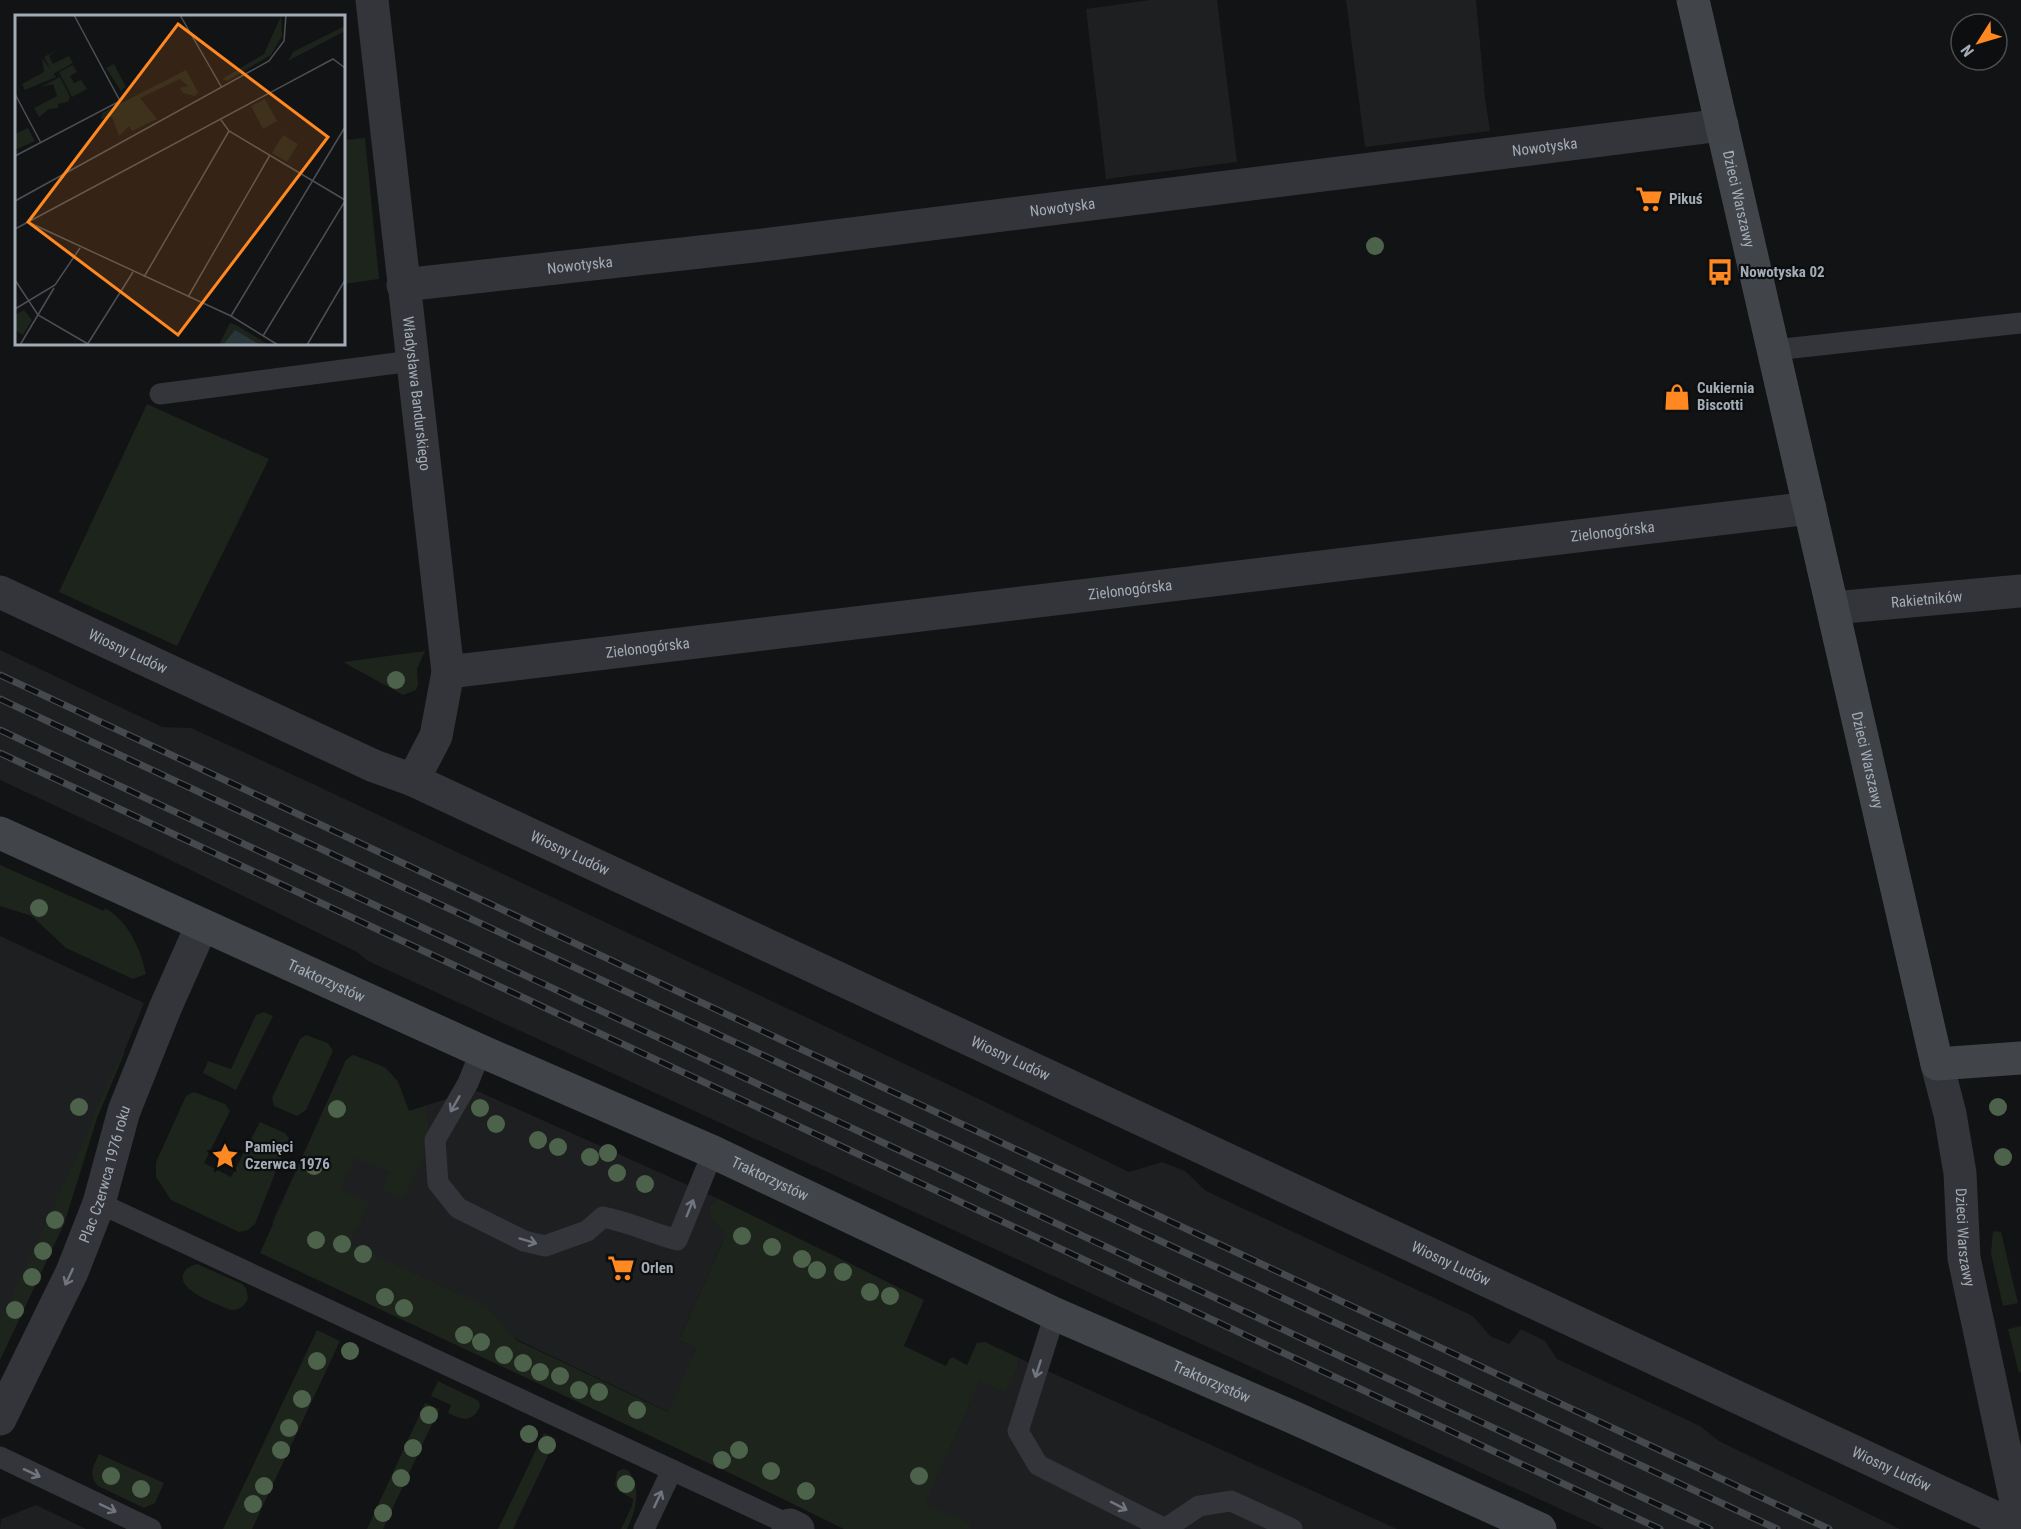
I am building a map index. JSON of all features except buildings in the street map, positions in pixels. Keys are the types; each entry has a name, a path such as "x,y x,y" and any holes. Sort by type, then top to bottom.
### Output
{"street":[{"name":"Władysława Bandurskiego","path":"372,0 448,672 436,736 413,780"},
{"name":"Dzieci Warszawy","path":"1693,0 1950,1114 1960,1173 1964,1258 2020,1527"},
{"name":"Nowotyska","path":"403,285 795,241 1722,125"},
{"name":"Zielonogórska","path":"448,672 1810,508"},
{"name":"Rakietników","path":"1833,608 2021,591"},
{"name":"Wiosny Ludów","path":"0,592 374,766 413,780 2020,1527"},
{"name":"Traktorzystów","path":"0,833 481,1051 713,1152 1055,1314 1297,1419 1540,1529"},
{"name":"Plac Czerwca 1976 roku","path":"0,1419 72,1272 99,1203 124,1111 166,1006 202,925"},
{"path":"1937,1064 2021,1058"}],"lane":[{"path":"1774,350 2021,323"},
{"path":"160,394 412,361"},
{"path":"481,1051 468,1083 435,1140 438,1183 458,1208 524,1241 545,1246 586,1231 603,1217 626,1222 677,1240 713,1152"},
{"path":"99,1203 792,1528"},
{"path":"1055,1314 1018,1431 1038,1465 1165,1529 1199,1506 1231,1501 1292,1529"},
{"path":"0,1457 151,1529"},
{"path":"644,1529 672,1470"}],"shaded area":[{"path":"1150,0 1217,0 1237,162 1106,179 1086,9"},
{"path":"1346,0 1476,0 1490,131 1365,147"},
{"path":"365,138 379,279 345,284 345,140"},
{"path":"147,404 269,459 177,646 59,592"},
{"path":"0,650 162,727 191,728 313,784 1129,1172 1162,1162 1185,1171 1206,1191 1473,1316 1490,1336 1509,1344 1521,1329 1545,1341 1557,1359 1700,1426 1719,1441 1900,1529 1604,1529 368,961 357,952 154,852 0,780"},
{"path":"425,651 417,669 416,690 403,695 343,662"},
{"path":"0,865 104,911 105,908 121,921 132,936 146,974 133,979 66,948 32,916 0,906"},
{"path":"0,936 144,1003 97,1118 64,1224 0,1360"},
{"path":"264,1012 273,1016 236,1090 203,1073 208,1061 231,1069 256,1015"},
{"path":"306,1035 328,1043 333,1051 306,1110 297,1116 274,1106 272,1098 300,1039"},
{"path":"122,1053 124,1054 97,1118 64,1224 0,1360 0,1322 90,1128 93,1116"},
{"path":"353,1055 385,1067 398,1081 409,1111 475,1090 719,1199 710,1206 709,1215 724,1233 724,1239 679,1340 698,1348 669,1412 272,1223 346,1060"},
{"path":"353,1055 377,1064 390,1073 400,1087 409,1111 425,1106 428,1132 424,1154 403,1199 382,1189 390,1172 355,1158 341,1189 370,1203 349,1243 487,1307 516,1340 668,1412 697,1348 679,1340 724,1239 724,1233 709,1215 710,1206 719,1199 924,1300 904,1346 946,1366 952,1357 967,1365 977,1343 985,1342 1019,1358 1017,1368 1005,1392 980,1381 925,1504 970,1523 970,1529 844,1529 260,1253 346,1060"},
{"path":"194,1092 225,1104 230,1111 204,1163 231,1177 260,1122 285,1133 289,1138 255,1224 248,1230 239,1232 171,1200 156,1177 156,1162 186,1096"},
{"path":"1993,1231 2001,1232 2018,1303 2003,1306 1991,1254"},
{"path":"197,1264 242,1284 246,1288 248,1298 244,1305 231,1310 201,1297 187,1287 183,1281 183,1275 188,1268"},
{"path":"2021,1326 2021,1372 2019,1373 2008,1329"},
{"path":"317,1330 340,1341 252,1529 223,1529"},
{"path":"1019,1358 1397,1529 925,1529 923,1482 933,1485 980,1380 1017,1368"},
{"path":"438,1381 479,1401 480,1407 474,1416 466,1419 448,1413 451,1405 431,1396"},
{"path":"425,1403 439,1409 383,1529 367,1529"},
{"path":"544,1433 556,1439 513,1529 498,1529"},
{"path":"99,1454 164,1483 155,1503 144,1508 98,1486 92,1474"},
{"path":"622,1469 628,1470 636,1492 635,1507 627,1529 621,1529 633,1499 615,1486 617,1472"},
{"path":"36,1505 86,1529 0,1529 1,1519"}],"railway":[{"path":"0,675 1829,1529"},
{"path":"0,699 1777,1529"},
{"path":"0,730 1710,1529"},
{"path":"0,753 1660,1529"}],"place":[{"name":"Pikuś","path":"1649,199"},
{"name":"Nowotyska 02","path":"1720,272"},
{"name":"Cukiernia Biscotti","path":"1677,397"},
{"name":"Pamięci Czerwca 1976","path":"225,1156"},
{"name":"Orlen","path":"621,1268"}]}
